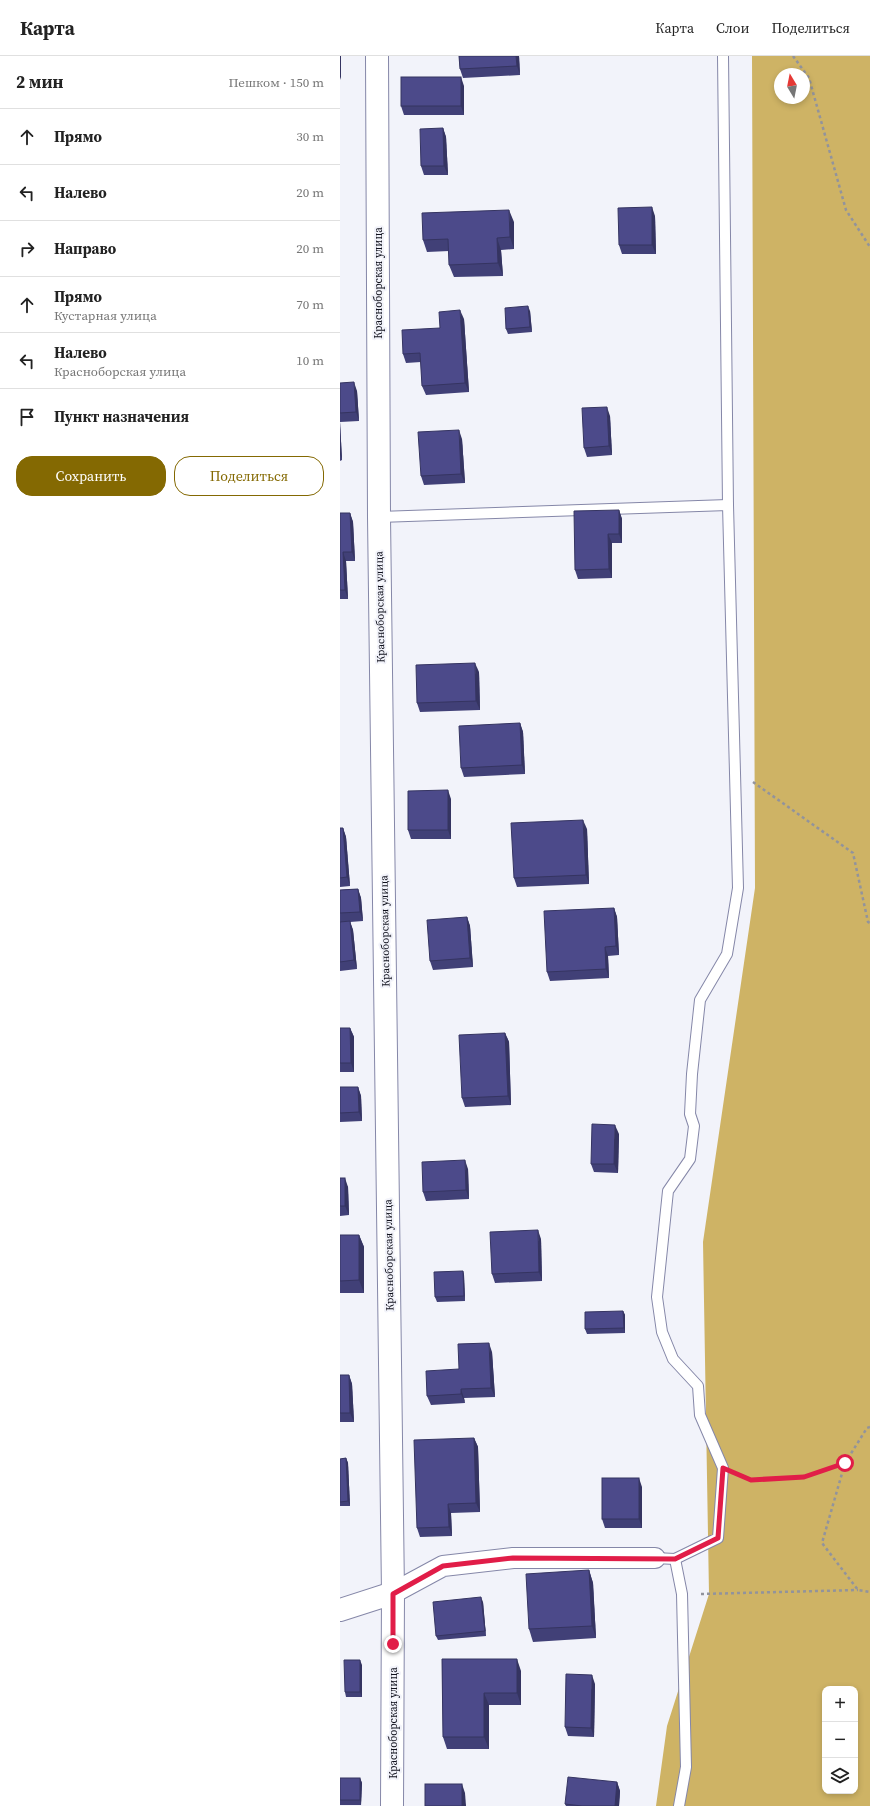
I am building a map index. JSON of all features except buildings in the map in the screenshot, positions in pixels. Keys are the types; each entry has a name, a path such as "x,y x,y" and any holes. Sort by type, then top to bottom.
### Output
{"street":[{"name":"Красноборская улица","path":"377,56 379,517 393,1594 392,1806"},
{"path":"340,1610 393,1594 443,1566 513,1558 655,1558"}],"lane":[{"path":"655,1558 675,1559 718,1538 723,1468 700,1415 698,1386 674,1360 662,1332 657,1297 668,1191 690,1159 694,1126 690,1114 692,1074 700,1000 727,954 738,888 728,505 723,56"},
{"path":"379,517 728,505"},
{"path":"675,1559 682,1594 686,1768 679,1806"}],"path":[{"path":"793,56 809,78 846,210 870,247"},
{"path":"735,768 853,853 868,922 870,923"},
{"path":"858,1590 822,1543 845,1463 867,1428 870,1427"},
{"path":"723,1468 751,1480 804,1477 845,1463"},
{"path":"682,1594 858,1590 870,1592"}],"shaded area":[{"path":"752,56 870,56 870,1806 656,1806 667,1726 709,1594 703,1242 755,888"}],"route":[{"path":"393,1644 393,1594 443,1566 513,1558 675,1559 718,1538 723,1468 751,1480 804,1477 845,1463"}]}
